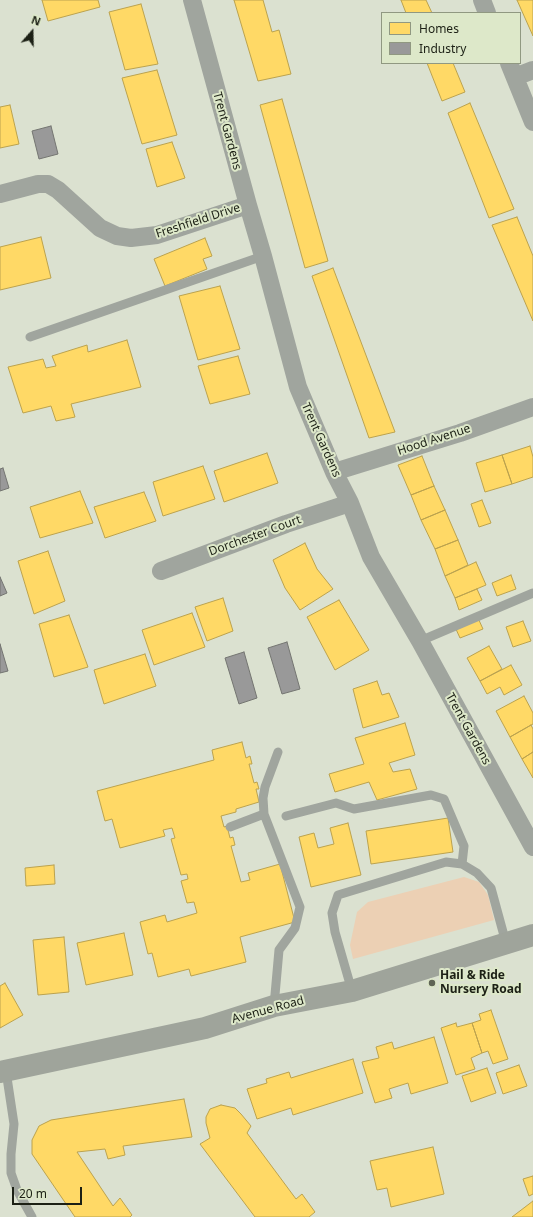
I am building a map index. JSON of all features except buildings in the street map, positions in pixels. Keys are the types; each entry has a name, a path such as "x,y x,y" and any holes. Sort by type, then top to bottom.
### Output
{"street":[{"name":"Trent Gardens","path":"192,0 298,387 334,472 350,503 371,558 420,641 533,847"},
{"path":"482,0 487,12"},
{"path":"533,70 512,70 533,122"},
{"name":"Freshfield Drive","path":"0,194 38,184 48,184 58,190 100,228 116,236 131,238 157,235 248,205"},
{"name":"Hood Avenue","path":"334,472 533,407"},
{"name":"Dorchester Court","path":"160,571 286,524 350,503"},
{"name":"Avenue Road","path":"3,1071 205,1028 274,1006 352,991 533,935"}],"lane":[{"path":"30,337 263,256"},
{"path":"420,641 533,593"},
{"path":"274,1006 279,950 295,928 300,907 264,814 263,798 265,787 278,752"},
{"path":"286,816 336,803 354,809 431,795 444,799 464,846 462,864"},
{"path":"230,827 264,814"},
{"path":"352,991 335,932 332,913 338,895 446,862 462,864 477,873 491,888 506,943"},
{"path":"3,1071 14,1124 11,1173 17,1190 32,1217"}],"shaded area":[{"path":"464,877 479,882 488,895 494,920 353,959 350,945 357,912 368,902"}],"place":[{"name":"Hail & Ride Nursery Road","path":"432,983"}]}
